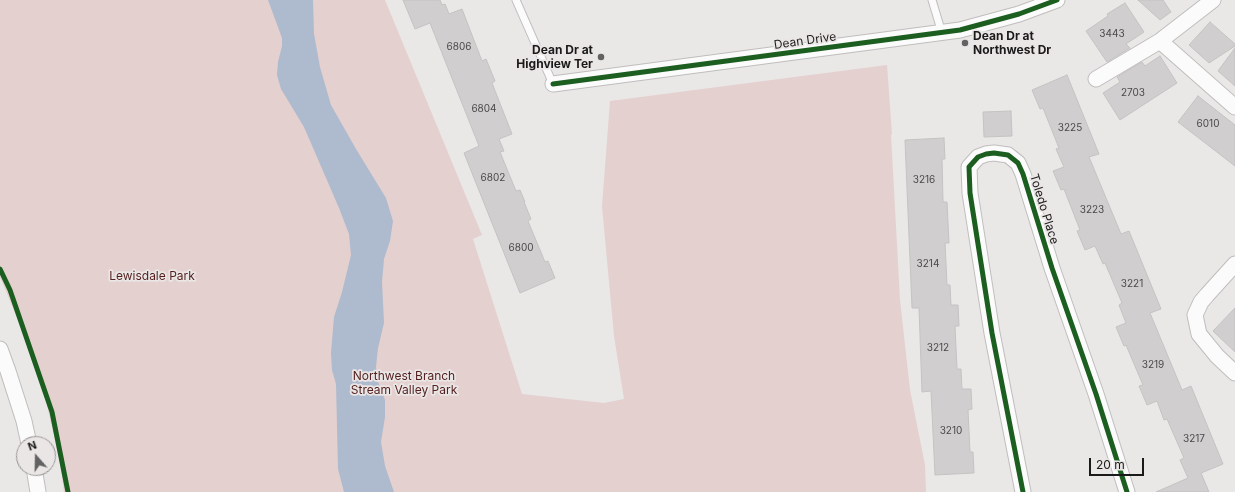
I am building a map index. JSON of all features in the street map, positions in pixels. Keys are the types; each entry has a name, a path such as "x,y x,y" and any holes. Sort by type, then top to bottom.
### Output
{"street":[{"name":"Dean Drive","path":"553,84 960,30 1019,14 1056,0"},
{"path":"1096,79 1160,41 1213,0"},
{"path":"1160,41 1235,107"},
{"name":"Toledo Place","path":"1023,492 992,334 970,193 969,167 978,157 994,153 1008,155 1018,163 1023,174 1052,268 1128,492"},
{"path":"1235,264 1201,302 1195,315 1199,334 1217,356 1235,373"},
{"path":"0,349 24,421 27,436"},
{"path":"35,476 38,492"}],"lane":[{"path":"516,0 553,84"},
{"path":"932,0 942,33"}],"green space":[{"path":"0,0 385,0 482,235 473,239 522,394 604,403 624,399 614,336 602,206 610,101 887,65 900,300 910,390 925,465 926,492 64,492 56,445 56,436 54,436 46,401 27,342 0,277"}],"water":[{"path":"268,0 313,0 314,34 320,67 331,105 386,198 393,221 390,241 384,259 382,282 384,323 378,348 376,367 378,382 385,400 385,417 381,442 385,466 394,492 344,492 338,469 336,384 332,370 331,353 334,317 351,255 349,234 304,127 281,89 277,75 282,38"}],"building":[{"path":"403,0 440,0 442,5 445,4 449,14 462,9 482,61 486,59 495,81 492,83 512,134 499,139 504,151 500,152 516,191 520,190 531,219 528,221 545,262 548,261 555,278 520,293 464,153 479,146 430,23 415,29"},
{"path":"1138,0 1163,0 1171,12 1160,20"},
{"path":"1125,3 1144,32 1126,44 1130,48 1107,62 1086,31 1108,16 1107,14"},
{"path":"1210,22 1235,44 1235,46 1209,63 1189,45"},
{"path":"1235,48 1235,86 1218,71"},
{"path":"1160,56 1177,83 1120,120 1103,93 1120,82 1117,77 1142,62 1145,66"},
{"path":"1067,75 1099,154 1089,157 1121,234 1129,231 1161,309 1150,313 1182,390 1191,386 1223,464 1201,473 1209,492 1156,492 1188,478 1180,460 1184,458 1167,419 1164,420 1157,401 1147,405 1139,386 1143,385 1126,345 1124,346 1116,327 1126,323 1119,305 1122,303 1105,263 1103,264 1095,246 1085,250 1077,231 1080,230 1064,189 1061,190 1053,171 1064,167 1056,149 1059,148 1043,108 1040,109 1032,90"},
{"path":"1198,96 1235,125 1235,166 1178,122"},
{"path":"1011,111 1012,136 984,137 983,112"},
{"path":"944,138 945,159 942,159 943,202 947,202 949,243 945,243 947,285 950,285 951,305 958,305 959,326 955,326 957,369 961,369 962,389 971,389 972,409 968,410 970,452 973,452 974,473 935,475 931,391 922,392 919,308 912,308 905,140"},
{"path":"1235,308 1235,352 1213,331"}],"cycle path":[{"path":"553,84 960,30 1019,14 1057,0"},
{"path":"1023,492 992,333 970,193 969,167 978,157 994,153 1008,155 1018,163 1023,174 1052,268 1096,394 1127,492"},
{"path":"0,269 10,290 52,412 68,492"}],"place":[{"name":"Dean Dr at Northwest Dr","path":"965,43"},
{"name":"Dean Dr at Highview Ter","path":"601,57"}],"park label":[{"name":"Lewisdale Park","path":"152,276"},
{"name":"Northwest Branch Stream Valley Park","path":"404,383"}]}
